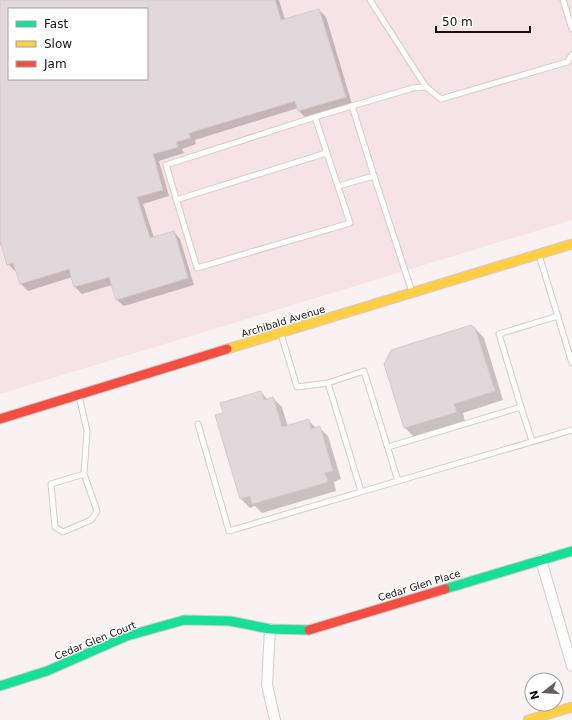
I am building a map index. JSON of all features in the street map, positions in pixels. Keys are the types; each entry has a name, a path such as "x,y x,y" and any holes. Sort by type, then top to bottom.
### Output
{"street":[{"name":"Archibald Avenue","path":"0,419 572,244"},
{"name":"Cedar Glen Place","path":"270,629 309,630 572,551"},
{"path":"541,560 572,666"},
{"name":"Cedar Glen Court","path":"0,686 47,671 127,636 184,620 230,621 270,629"},
{"path":"270,629 267,685 275,720"},
{"path":"528,720 572,707"}],"lane":[{"path":"370,0 426,87 441,99 567,62 572,55"},
{"path":"563,0 572,29"},
{"path":"315,117 350,223 197,268 166,164 315,117 352,106 413,88 426,87"},
{"path":"352,106 412,293"},
{"path":"176,200 326,153"},
{"path":"338,186 374,176"},
{"path":"538,254 572,363"},
{"path":"532,441 499,334 558,316"},
{"path":"280,333 297,387 328,383 364,371 398,481"},
{"path":"328,383 361,491"},
{"path":"79,395 87,431 84,474 97,511 91,520 63,532 55,527 51,484 84,474"},
{"path":"388,447 521,407"},
{"path":"198,424 229,531 572,430"}],"shaded area":[{"path":"0,0 572,0 572,220 0,394"}],"building":[{"path":"0,0 275,0 281,20 319,9 346,97 298,111 295,101 189,133 190,138 176,142 178,147 153,154 163,190 137,197 150,238 174,231 188,278 116,300 109,277 74,287 69,269 20,284 13,263 7,265 0,241"},
{"path":"471,325 475,328 495,391 454,404 457,412 404,428 384,364 391,350"},
{"path":"261,391 264,400 273,397 282,427 309,419 311,429 320,426 333,471 325,473 328,482 252,504 250,496 240,499 215,415 223,413 220,403"}],"traffic: fast":[{"path":"445,589 572,551"},
{"path":"0,686 47,671 127,636 184,620 230,621 270,629 309,630"}],"traffic: slow":[{"path":"227,349 572,244"},
{"path":"528,720 572,707"}],"traffic: jam":[{"path":"0,419 227,349"},
{"path":"309,630 445,589"}]}
